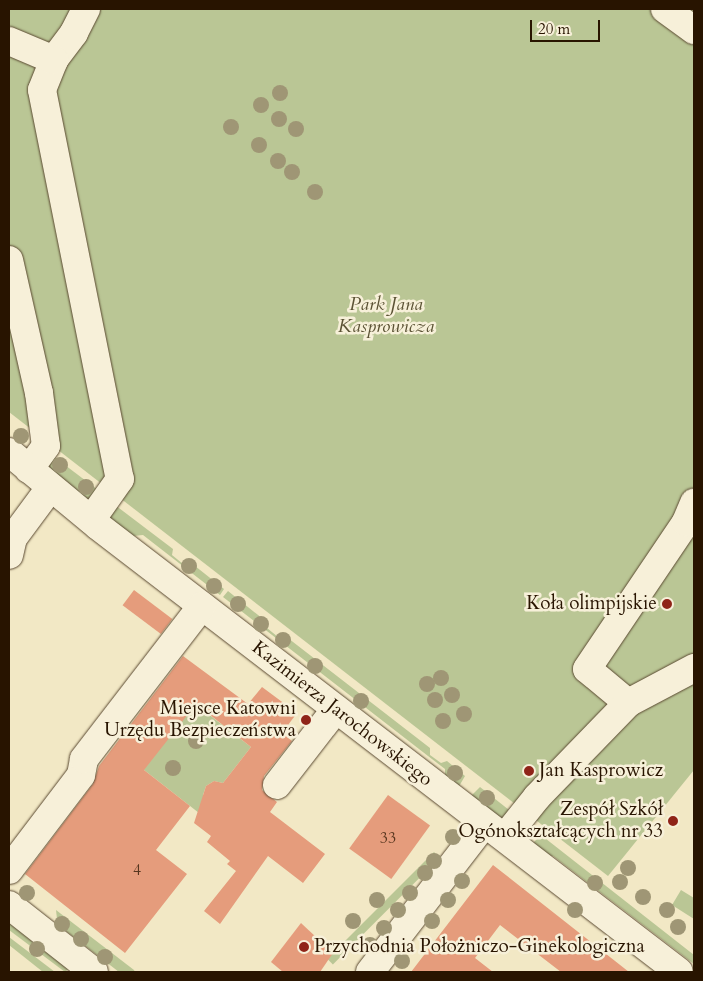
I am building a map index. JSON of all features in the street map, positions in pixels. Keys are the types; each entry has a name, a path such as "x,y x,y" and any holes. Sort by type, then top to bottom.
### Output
{"street":[{"path":"86,9 74,34 54,60 42,90 120,479 91,520"},
{"path":"679,19 694,42"},
{"path":"9,41 54,60"},
{"path":"9,260 39,393 46,446 30,469"},
{"name":"Kazimierza Jarochowskiego","path":"9,452 50,488 91,520 679,972"},
{"path":"10,545 50,488"},
{"path":"628,702 587,669 686,522 694,503"},
{"path":"9,870 81,776 84,760 202,606"},
{"path":"370,972 495,831 537,797 628,702 694,668"},
{"path":"278,785 336,710"},
{"path":"9,905 82,969"}],"green space":[{"name":"Park Jana Kasprowicza","path":"9,9 694,9 694,770 608,876 9,412"},
{"path":"49,453 99,491 91,502 41,464"},
{"path":"115,505 173,549 172,555 183,564 190,562 224,589 220,595 143,535 133,536 104,514"},
{"path":"228,591 268,623 267,628 278,637 284,635 430,748 430,755 441,763 447,761 465,776 458,788 445,778 445,769 223,597"},
{"path":"190,700 251,747 223,783 214,781 206,786 203,795 207,804 199,813 139,766"},
{"path":"480,787 514,814 501,822 470,797"},
{"path":"541,835 694,955 694,964 553,856 548,856 531,845"},
{"path":"434,852 440,858 333,964 327,959"},
{"path":"681,890 694,898 694,919 672,905"},
{"path":"56,910 135,972 119,972 62,928 57,919"},
{"path":"9,923 68,969 65,972 9,930"},
{"path":"9,937 55,972 43,972 9,945"}],"building":[{"path":"134,590 172,619 161,634 123,605"},
{"path":"183,656 248,704 262,687 297,713 282,733 292,741 264,776 262,790 277,802 270,812 325,854 303,883 268,856 220,924 204,911 236,871 227,864 230,861 207,842 211,836 194,823 206,786 214,781 223,783 251,747 196,704 144,770 190,806 156,850 187,874 125,953 25,874 93,784 99,766"},
{"path":"388,795 430,826 391,879 349,848"},
{"path":"493,865 629,972 561,972 500,925 475,958 493,972 411,972"},
{"name":"Przychodnia Położniczo-Ginekologiczna","path":"301,923 333,953 320,972 283,972 271,962"}],"place":[{"name":"Koła olimpijskie","path":"667,604"},
{"name":"Miejsce Katowni Urzędu Bezpieczeństwa","path":"306,720"},
{"name":"Jan Kasprowicz","path":"529,771"},
{"name":"Zespół Szkół Ogónokształcących nr 33","path":"673,821"},
{"name":"Przychodnia Położniczo-Ginekologiczna","path":"304,947"}]}
